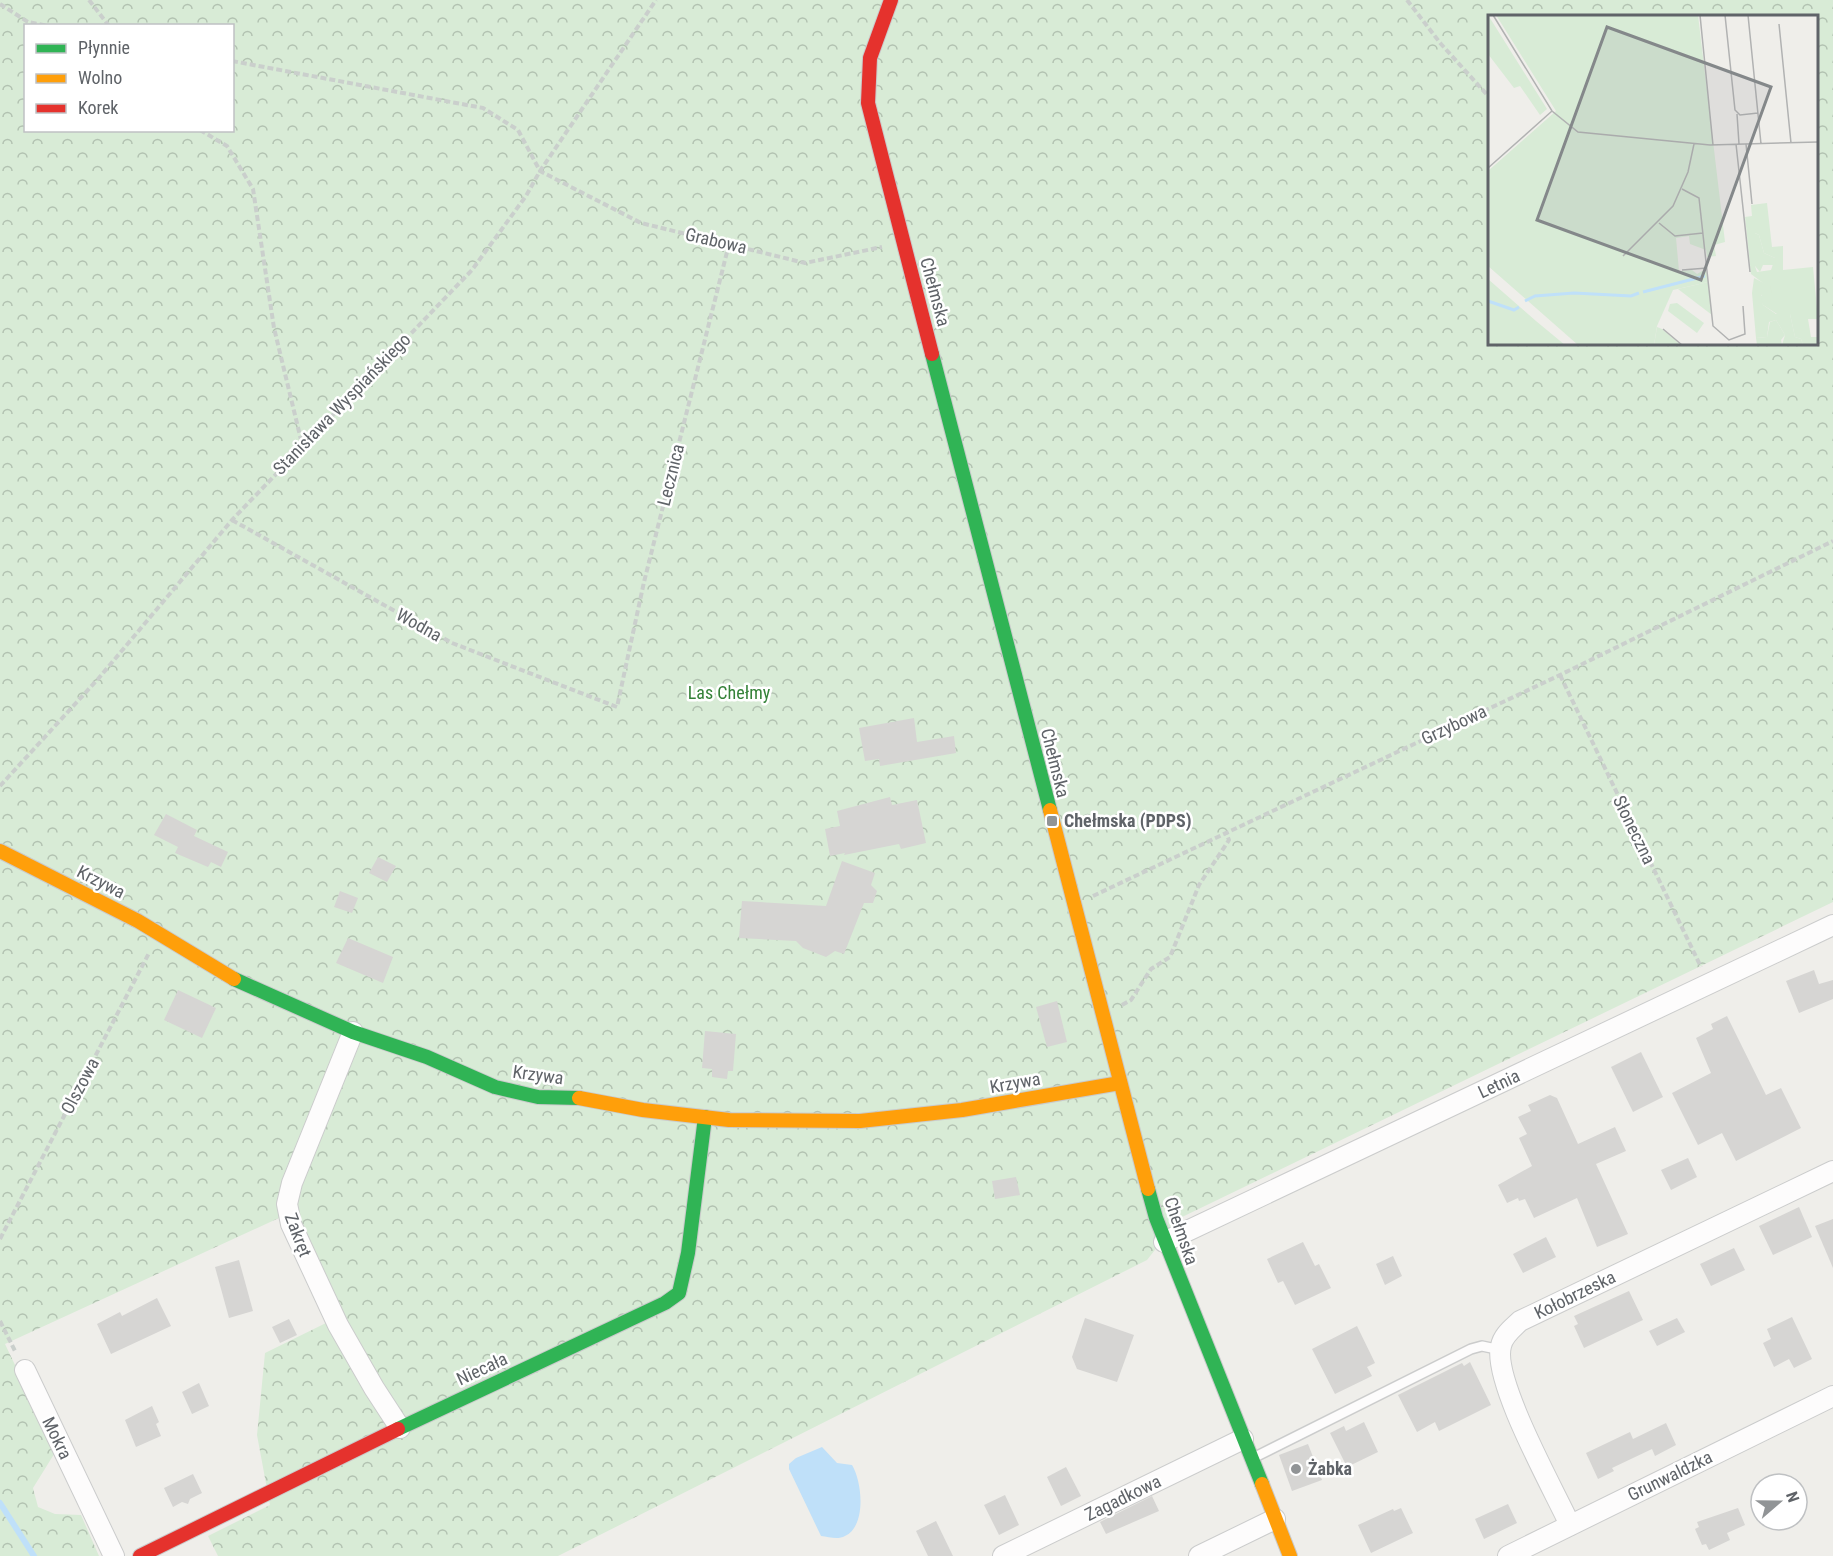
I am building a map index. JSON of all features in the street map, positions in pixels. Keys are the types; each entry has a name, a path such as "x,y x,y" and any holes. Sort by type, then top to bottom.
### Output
{"street":[{"name":"Chełmska","path":"891,0 869,57 865,86 869,111 1120,1083 1164,1242 1290,1556"},
{"name":"Krzywa","path":"0,851 159,933 233,979 353,1032 428,1058 495,1087 538,1097 582,1098 705,1117 780,1122 860,1121 962,1110 1120,1083"},
{"name":"Letnia","path":"1164,1242 1833,925"},
{"name":"Zakręt","path":"353,1032 292,1183 287,1204 291,1224 338,1325 374,1389 400,1428"},
{"name":"Niecała","path":"140,1556 400,1428 665,1303 679,1293 688,1253 705,1117"},
{"name":"Kołobrzeska","path":"1500,1350 1509,1331 1520,1321 1833,1171"},
{"path":"1500,1350 1504,1383 1570,1525"},
{"name":"Mokra","path":"25,1370 114,1556"},
{"name":"Grunwaldzka","path":"1508,1556 1833,1396"},
{"name":"Zagadkowa","path":"1003,1556 1243,1439"},
{"path":"1199,1556 1275,1519"}],"lane":[{"path":"1251,1459 1471,1349 1482,1346 1500,1350"}],"path":[{"path":"89,0 107,24"},
{"name":"Stanisława Wyspiańskiego","path":"0,786 98,679 232,520 302,444 472,270 526,196 540,171 656,0"},
{"path":"1407,0 1441,44 1488,96"},
{"path":"0,4 28,22 38,24"},
{"path":"234,61 483,108 518,130 540,171"},
{"path":"203,132 227,146 253,189 274,328 302,444"},
{"name":"Grabowa","path":"540,171 641,223 805,263 903,242"},
{"name":"Lecznica","path":"617,707 644,582 729,244"},
{"name":"Wodna","path":"232,520 452,643 617,707"},
{"name":"Grzybowa","path":"1074,905 1560,675 1833,541"},
{"name":"Słoneczna","path":"1560,675 1709,984"},
{"path":"1116,1012 1131,1000 1151,969 1170,957 1199,885 1229,840 1226,833"},
{"name":"Olszowa","path":"0,1239 159,933"},
{"path":"0,1321 25,1370"}],"green space":[{"name":"Las Chełmy","path":"0,0 1833,0 1833,902 1180,1218 1147,1260 558,1556 218,1556 208,1536 270,1505 257,1435 265,1353 328,1322 279,1218 5,1344 56,1451 33,1488 38,1507 55,1514 81,1515 99,1556 0,1556"}],"water":[{"path":"822,1447 837,1463 852,1465 858,1481 860,1513 857,1523 852,1531 839,1538 821,1536 789,1469 789,1464 796,1458"}],"building":[{"path":"914,718 917,742 954,736 956,753 880,766 879,759 865,761 859,728"},
{"path":"890,797 892,805 917,800 926,843 901,849 899,844 830,856 825,829 840,826 837,811"},
{"path":"166,814 197,830 194,836 228,852 221,867 211,862 208,867 175,853 178,847 154,835"},
{"path":"378,857 396,866 387,882 369,873"},
{"path":"842,861 875,873 871,885 877,891 873,903 864,903 844,954 835,951 826,957 803,948 796,941 739,938 742,901 826,906"},
{"path":"340,891 358,898 352,913 334,907"},
{"path":"348,938 393,957 383,983 336,963"},
{"path":"1814,970 1819,984 1833,980 1833,999 1799,1013 1786,981"},
{"path":"178,990 216,1008 202,1038 164,1020"},
{"path":"1057,1001 1067,1042 1047,1047 1036,1007"},
{"path":"1727,1016 1766,1095 1781,1088 1801,1128 1736,1161 1722,1133 1698,1145 1672,1093 1711,1073 1696,1038 1713,1029 1711,1024"},
{"path":"705,1031 736,1034 733,1071 728,1071 727,1079 712,1077 712,1069 702,1068"},
{"path":"1641,1052 1663,1097 1633,1112 1611,1067"},
{"path":"1550,1095 1557,1098 1578,1144 1615,1127 1626,1151 1596,1164 1628,1234 1597,1247 1577,1198 1534,1218 1525,1199 1519,1201 1518,1198 1507,1203 1498,1185 1532,1166 1519,1138 1527,1134 1518,1117 1531,1111 1528,1105"},
{"path":"1688,1158 1697,1177 1671,1190 1661,1170"},
{"path":"1016,1177 1020,1195 995,1199 992,1181"},
{"path":"1799,1207 1812,1237 1773,1255 1759,1226"},
{"path":"1833,1219 1833,1268 1815,1226"},
{"path":"1546,1237 1556,1257 1523,1273 1513,1254"},
{"path":"1303,1242 1315,1266 1319,1264 1331,1288 1295,1305 1283,1281 1278,1283 1267,1259"},
{"path":"1734,1248 1745,1270 1711,1286 1700,1264"},
{"path":"1393,1256 1402,1276 1385,1285 1376,1264"},
{"path":"239,1260 253,1311 229,1318 215,1267"},
{"path":"1629,1291 1643,1320 1584,1348 1574,1326 1578,1324 1574,1316"},
{"path":"157,1298 171,1326 111,1354 97,1324 120,1312 122,1316"},
{"path":"1792,1317 1812,1359 1794,1368 1789,1359 1774,1367 1763,1343 1771,1339 1767,1329"},
{"path":"1085,1318 1134,1335 1117,1382 1077,1369 1072,1357"},
{"path":"1677,1318 1685,1332 1657,1346 1649,1331"},
{"path":"289,1319 297,1335 280,1343 272,1327"},
{"path":"1357,1326 1375,1363 1367,1367 1372,1376 1335,1394 1312,1349"},
{"path":"1470,1362 1491,1405 1439,1431 1435,1422 1417,1432 1398,1395 1462,1363 1464,1366"},
{"path":"199,1383 209,1406 192,1414 182,1392"},
{"path":"152,1406 159,1422 156,1424 161,1436 136,1447 125,1420"},
{"path":"1364,1422 1378,1452 1347,1467 1330,1433 1344,1426 1346,1431"},
{"path":"1666,1423 1676,1445 1655,1456 1652,1449 1612,1468 1614,1471 1598,1479 1586,1453 1630,1432 1633,1439"},
{"name":"Żabka","path":"1308,1444 1322,1480 1292,1491 1279,1455"},
{"path":"1066,1467 1081,1496 1061,1506 1047,1477"},
{"path":"193,1474 202,1493 190,1499 188,1504 182,1502 173,1507 164,1488"},
{"path":"1005,1495 1019,1525 999,1535 984,1505"},
{"path":"1152,1496 1159,1511 1106,1534 1100,1522"},
{"path":"1508,1504 1517,1523 1484,1539 1475,1519"},
{"path":"1401,1508 1413,1533 1371,1553 1358,1525 1393,1509 1394,1511"},
{"path":"1738,1508 1745,1525 1727,1533 1730,1540 1709,1550 1706,1544 1702,1545 1695,1529 1699,1527 1697,1522"},
{"path":"936,1521 953,1556 928,1556 916,1531"}],"waterway":[{"path":"0,1503 34,1556"}],"traffic: fast":[{"path":"932,354 1050,810"},
{"path":"234,979 353,1032 427,1057 495,1087 538,1097 579,1098"},
{"path":"398,1429 665,1303 679,1293 688,1253 705,1117"},
{"path":"1148,1189 1156,1218 1262,1484"}],"traffic: slow":[{"path":"1050,810 1148,1189"},
{"path":"0,851 138,921 234,979"},
{"path":"579,1098 643,1110 729,1120 860,1121 962,1110 1120,1083"},
{"path":"1262,1484 1290,1556"}],"traffic: jam":[{"path":"891,0 870,58 868,103 932,354"},
{"path":"140,1556 398,1429"}],"place":[{"name":"Chełmska (PDPS)","path":"1052,821"},
{"name":"Żabka","path":"1296,1469"}]}
